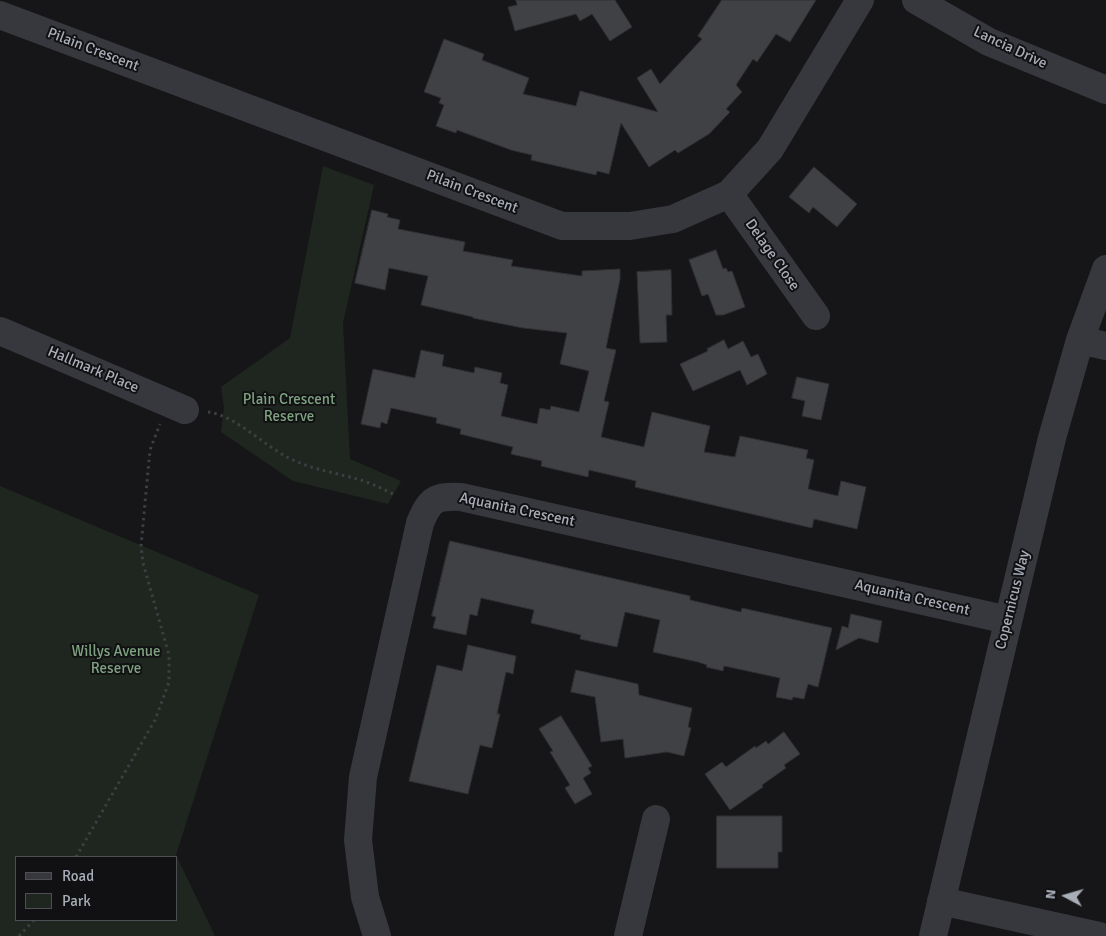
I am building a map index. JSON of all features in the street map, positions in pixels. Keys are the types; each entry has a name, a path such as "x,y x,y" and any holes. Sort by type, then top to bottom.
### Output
{"street":[{"name":"Pilain Crescent","path":"0,15 562,226 630,226 673,219 728,194 770,149 860,0"},
{"name":"Lancia Drive","path":"916,0 989,42 1106,90"},
{"name":"Delage Close","path":"728,194 816,316"},
{"name":"Copernicus Way","path":"933,936 1052,438 1093,343 1092,303 1106,269"},
{"name":"Hallmark Place","path":"0,331 179,408"},
{"name":"Aquanita Crescent","path":"377,936 365,897 358,840 363,777 420,523 433,501 444,496 461,497 1008,620"},
{"path":"628,936 656,819"},
{"path":"941,901 1099,936"}],"path":[{"path":"77,856 154,720 169,682 169,655 144,563 142,546 152,443 158,426 179,408 219,415 301,464 364,481 395,495"},
{"path":"18,936 33,921"}],"green space":[{"name":"Plain Crescent Reserve","path":"323,166 374,185 343,323 350,459 401,481 388,504 293,481 221,432 224,408 221,387 290,338"},
{"name":"Willys Avenue Reserve","path":"0,486 259,595 176,856 15,856 15,921 178,921 178,859 215,936 0,936"}],"building":[{"path":"516,0 615,0 632,27 610,41 592,14 580,21 576,14 515,31 508,7 517,5"},
{"path":"722,0 816,0 790,42 776,34 757,62 753,59 736,85 742,92 726,109 730,112 709,134 678,153 675,150 649,167 621,123 609,174 597,171 596,175 531,160 532,155 511,150 457,130 456,133 436,126 444,105 439,103 441,98 424,92 444,39 484,54 482,60 529,78 523,94 576,106 580,91 658,112 637,78 651,69 660,84 702,39 698,36"},
{"path":"814,167 857,204 837,227 813,207 809,213 789,197"},
{"path":"372,210 388,214 387,217 400,220 398,229 465,242 463,251 513,260 511,266 582,276 582,271 620,269 620,279 606,348 616,350 604,401 609,402 601,437 644,447 652,412 710,426 704,452 735,457 740,436 808,450 806,458 814,460 808,489 838,496 841,481 866,487 857,529 814,519 812,528 635,487 636,481 589,470 588,477 541,466 542,461 511,454 513,447 460,434 461,429 436,423 437,418 391,408 387,424 381,422 380,428 361,424 373,369 415,378 421,350 444,355 442,366 474,373 475,367 502,373 500,383 508,385 501,416 537,424 540,408 550,410 551,406 579,412 589,371 560,364 567,333 523,328 421,305 428,276 389,268 385,290 355,283"},
{"path":"716,250 723,269 726,268 728,272 732,271 745,307 723,315 716,315 708,294 702,296 689,260"},
{"path":"671,270 672,315 666,315 667,342 640,343 637,272"},
{"path":"724,340 728,349 743,341 751,357 758,354 767,374 747,385 740,370 693,391 680,364 708,351 707,349"},
{"path":"797,377 829,384 821,420 802,416 805,401 792,398"},
{"path":"450,541 690,596 690,600 741,612 742,608 832,628 818,687 808,684 804,699 793,697 792,700 776,697 780,678 724,666 723,671 706,667 707,665 698,662 653,652 660,620 625,612 617,647 580,639 581,635 531,623 534,610 481,598 477,616 470,614 466,635 433,628 436,617 432,616"},
{"path":"851,614 882,621 878,643 859,638 836,650 842,626 848,628"},
{"path":"468,645 516,656 513,674 506,672 497,714 500,714 492,748 480,745 468,794 409,781 437,665 462,671"},
{"path":"576,670 638,684 639,695 692,708 688,727 691,728 684,756 667,752 625,758 623,739 601,742 595,697 571,692"},
{"path":"561,716 592,766 588,768 591,773 583,778 592,794 575,804 565,788 570,785 550,752 553,751 539,729"},
{"path":"784,732 800,754 784,765 786,768 762,785 763,787 730,810 705,774 722,762 726,767 755,746 756,748 766,741 768,744"},
{"path":"717,816 782,816 782,852 778,852 778,868 717,868"}]}
